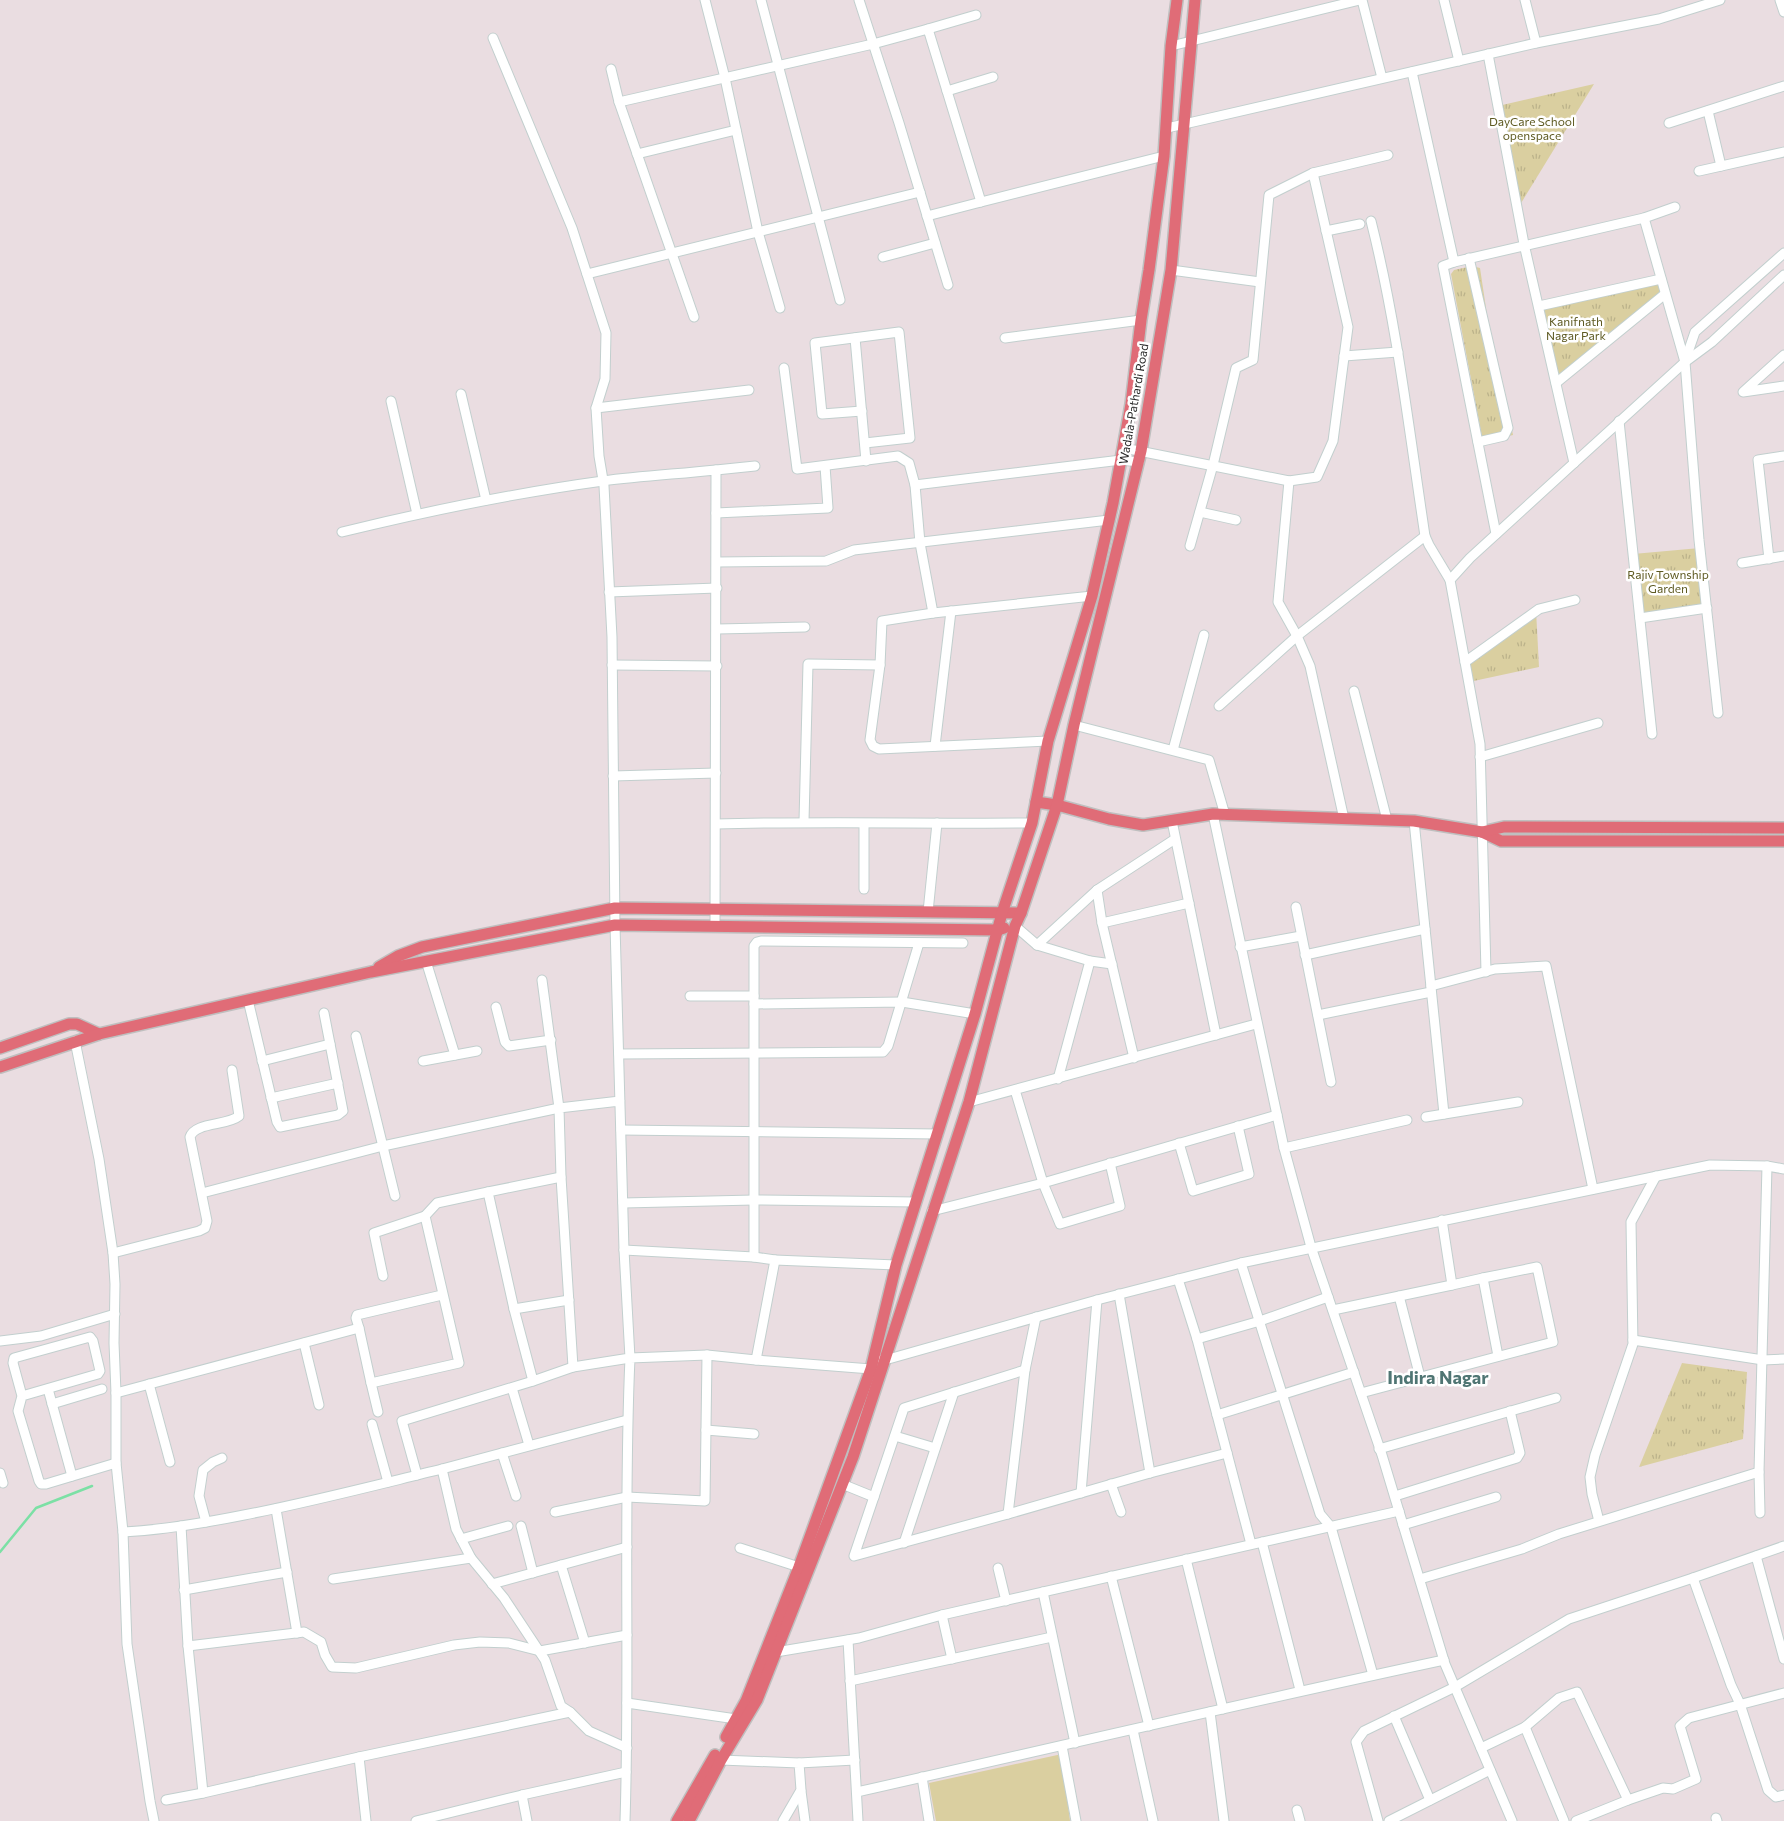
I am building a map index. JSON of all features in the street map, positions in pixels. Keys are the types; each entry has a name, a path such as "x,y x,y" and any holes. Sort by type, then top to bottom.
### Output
{"main road":[{"name":"Wadala-Pathardi Road","path":"877,1363 896,1264 975,1014 1002,913 1032,823 1048,741 1092,596 1109,520 1131,404 1140,320 1149,270 1164,156 1171,46 1177,0"},
{"name":"Wadala-Pathardi Road","path":"877,1363 969,1102 1015,926 1021,914 1057,805 1074,725 1140,456 1171,270 1196,0"},
{"path":"1036,802 1057,805 1109,819 1143,824 1213,814 1414,821 1482,832 1501,841 1784,841"},
{"path":"1482,832 1504,827 1784,828"},
{"path":"371,972 398,956 422,947 615,908 1021,914"},
{"path":"0,1067 99,1034 371,972 615,925 998,930 1015,926"},
{"path":"0,1048 69,1024 77,1024 99,1034"},
{"path":"677,1821 746,1701 770,1653 853,1457 877,1363"},
{"path":"689,1821 721,1760 757,1700 770,1653 799,1567 877,1363"}],"street":[{"path":"704,0 724,78 758,232 780,308"},
{"path":"761,0 840,300"},
{"path":"859,0 948,285"},
{"path":"1171,46 1362,0 1382,78"},
{"path":"1444,0 1458,61"},
{"path":"1525,0 1536,43"},
{"path":"1167,128 1536,43 1660,19 1720,0"},
{"path":"1780,0 1784,12"},
{"path":"619,102 873,44 976,15"},
{"path":"928,29 981,202"},
{"path":"493,38 572,228 606,334 604,380 596,408 599,456 603,481 612,665 615,925 624,1250 630,1358 627,1420 627,1748 625,1821"},
{"path":"1488,54 1524,244 1574,463"},
{"path":"612,69 619,102 694,317"},
{"path":"1412,72 1454,262"},
{"path":"947,90 992,77"},
{"path":"1669,123 1784,86"},
{"path":"1708,111 1721,166"},
{"path":"637,154 736,130"},
{"path":"1699,170 1784,152"},
{"path":"1190,546 1213,465 1236,368 1253,360 1269,195 1313,173 1388,155"},
{"path":"927,216 1164,156"},
{"path":"915,485 1121,460 1140,456 1213,465 1289,481 1317,477 1333,441 1348,327 1313,173"},
{"path":"587,274 920,192"},
{"path":"1496,534 1443,266 1524,244 1644,218 1676,206"},
{"path":"1644,218 1685,362 1699,540 1718,713"},
{"path":"1371,221 1384,274 1398,352 1425,536 1450,580 1480,744 1486,972"},
{"path":"1326,232 1360,224"},
{"path":"884,257 935,242"},
{"path":"1685,362 1695,332 1784,253"},
{"path":"1469,258 1508,428 1504,436 1478,442"},
{"path":"1171,270 1260,282"},
{"path":"1450,580 1470,558 1619,421 1685,362 1712,342 1784,275"},
{"path":"1539,306 1661,279"},
{"path":"1556,384 1665,294"},
{"path":"1005,338 1140,320"},
{"path":"862,411 822,414 815,343 899,332 910,438 865,443"},
{"path":"855,338 866,461"},
{"path":"1344,356 1398,352"},
{"path":"1784,356 1743,392 1784,386"},
{"path":"784,368 796,469 898,456 909,463 915,485 920,543 933,613"},
{"path":"596,408 749,390"},
{"path":"461,394 486,500"},
{"path":"391,401 417,514"},
{"path":"1619,421 1652,734"},
{"path":"1124,448 1140,456"},
{"path":"1769,559 1758,460 1784,456"},
{"path":"342,532 486,500 603,481 755,466"},
{"path":"716,513 828,508 825,466"},
{"path":"715,926 716,470"},
{"path":"1289,481 1278,602 1297,636 1310,666 1344,819"},
{"path":"1200,512 1236,520"},
{"path":"717,562 826,561 854,550 1109,520"},
{"path":"1219,706 1297,636 1425,536"},
{"path":"1742,563 1784,556"},
{"path":"609,592 717,588"},
{"path":"1048,741 879,749 873,746 870,740 880,665 882,621 933,613 1092,596"},
{"path":"1465,662 1538,609 1575,600"},
{"path":"1640,618 1707,608"},
{"path":"935,746 951,611"},
{"path":"717,629 805,627"},
{"path":"1173,750 1204,635"},
{"path":"804,821 808,664 880,665"},
{"path":"612,665 717,666"},
{"path":"1354,691 1387,820"},
{"path":"1480,757 1598,723"},
{"path":"1074,725 1209,760 1225,815"},
{"path":"613,776 716,774"},
{"path":"1213,814 1256,1024 1284,1148 1311,1247 1395,1496 1444,1660 1512,1821"},
{"path":"716,824 804,821 864,824 1032,823"},
{"path":"1172,821 1216,1035"},
{"path":"1414,821 1444,1114"},
{"path":"864,824 864,889"},
{"path":"928,912 937,824"},
{"path":"1038,945 1097,890 1176,839"},
{"path":"1097,890 1102,923 1134,1058"},
{"path":"1102,923 1189,903"},
{"path":"1296,907 1331,1082"},
{"path":"1015,926 1038,945 1090,960 1112,964"},
{"path":"1305,956 1425,930"},
{"path":"1240,947 1301,936"},
{"path":"754,1257 754,946 757,942 963,943"},
{"path":"619,1054 883,1052 888,1046 919,942"},
{"path":"1058,1079 1090,960"},
{"path":"426,962 455,1055"},
{"path":"1318,1015 1431,989 1495,969 1546,966 1593,1189"},
{"path":"542,980 558,1108 573,1367"},
{"path":"690,996 754,1000 902,1002 975,1014"},
{"path":"248,1000 277,1122 282,1128 341,1114 343,1108 324,1013"},
{"path":"496,1007 505,1042 509,1046 551,1040"},
{"path":"969,1102 1256,1024"},
{"path":"356,1036 395,1196"},
{"path":"75,1041 98,1159 113,1253 116,1463 123,1532 127,1644 154,1821"},
{"path":"262,1062 330,1044"},
{"path":"423,1061 477,1051"},
{"path":"113,1253 202,1230 207,1222 190,1137 196,1129 233,1120 239,1116 232,1070"},
{"path":"271,1098 338,1083"},
{"path":"1016,1090 1043,1183 1060,1224 1120,1206 1110,1163"},
{"path":"202,1193 382,1146 558,1108 620,1101"},
{"path":"1426,1117 1518,1102"},
{"path":"932,1211 1043,1183 1277,1116"},
{"path":"1284,1148 1407,1120"},
{"path":"1179,1143 1193,1191 1249,1174 1238,1126"},
{"path":"621,1130 938,1134"},
{"path":"417,1475 402,1421 512,1388 573,1367 630,1358 707,1355 756,1360 877,1363 1178,1278 1311,1247 1710,1165 1768,1166 1784,1169"},
{"path":"1760,1513 1759,1472 1768,1166"},
{"path":"383,1276 374,1233 424,1216 437,1203 561,1176"},
{"path":"1599,1521 1590,1477 1595,1456 1633,1344 1631,1222 1656,1176"},
{"path":"488,1192 532,1381"},
{"path":"623,1203 754,1200 916,1202"},
{"path":"370,1383 459,1363 424,1216"},
{"path":"1442,1220 1452,1285"},
{"path":"624,1250 754,1257 775,1260 896,1264"},
{"path":"756,1360 775,1260"},
{"path":"1241,1262 1320,1514 1331,1527 1373,1675"},
{"path":"1333,1310 1537,1267 1553,1342 1361,1393"},
{"path":"1178,1278 1197,1339 1251,1544"},
{"path":"1483,1278 1498,1356"},
{"path":"1119,1294 1150,1473"},
{"path":"378,1412 370,1383 356,1318 357,1315 442,1295"},
{"path":"1399,1296 1420,1377"},
{"path":"1197,1339 1260,1321 1328,1297"},
{"path":"514,1309 569,1300"},
{"path":"1081,1493 1097,1300"},
{"path":"0,1341 41,1336 115,1314"},
{"path":"1008,1514 1025,1370 1036,1318"},
{"path":"116,1393 359,1328"},
{"path":"22,1396 98,1374 100,1371 92,1338 88,1337 14,1358 13,1363 22,1396 18,1411 41,1484 116,1463"},
{"path":"1633,1340 1763,1360 1784,1360"},
{"path":"304,1343 319,1404"},
{"path":"555,1512 627,1497 705,1501 707,1355"},
{"path":"1025,1370 904,1408 854,1556 1227,1453"},
{"path":"1217,1415 1354,1372"},
{"path":"149,1384 170,1462"},
{"path":"512,1388 529,1445"},
{"path":"48,1389 72,1476"},
{"path":"52,1404 102,1389"},
{"path":"904,1542 954,1392"},
{"path":"1379,1449 1556,1398"},
{"path":"1395,1496 1517,1458 1520,1453 1510,1411"},
{"path":"123,1532 181,1526 276,1509 502,1454 529,1445 627,1420"},
{"path":"372,1424 388,1482"},
{"path":"706,1430 754,1434"},
{"path":"895,1436 935,1448"},
{"path":"502,1454 516,1496"},
{"path":"206,1522 199,1496 203,1470 222,1458"},
{"path":"442,1469 456,1529 461,1539 471,1558 504,1598 540,1651 561,1706 570,1712 589,1731 627,1748"},
{"path":"1420,1579 1522,1549 1599,1521 1759,1472"},
{"path":"0,1473 3,1483"},
{"path":"842,1484 874,1497"},
{"path":"1111,1484 1121,1512"},
{"path":"1403,1525 1496,1497"},
{"path":"276,1509 297,1633"},
{"path":"770,1653 860,1638 942,1615 1399,1510"},
{"path":"181,1526 188,1646 203,1793"},
{"path":"461,1539 508,1526"},
{"path":"522,1526 533,1573"},
{"path":"1262,1542 1300,1690"},
{"path":"1378,1821 1356,1742 1364,1731 1455,1687 1569,1619 1784,1546"},
{"path":"492,1584 627,1547"},
{"path":"740,1548 799,1567"},
{"path":"1756,1556 1784,1659"},
{"path":"333,1579 471,1558"},
{"path":"1186,1559 1223,1709"},
{"path":"562,1565 585,1643"},
{"path":"998,1568 1006,1601"},
{"path":"184,1590 286,1572"},
{"path":"1111,1576 1149,1726"},
{"path":"1693,1578 1731,1685 1740,1704 1768,1790 1776,1797 1784,1795"},
{"path":"1043,1592 1075,1743"},
{"path":"942,1615 952,1659"},
{"path":"188,1646 304,1632 321,1642 332,1668 356,1668 454,1644 480,1642 509,1643 540,1651 627,1635"},
{"path":"850,1681 1052,1637"},
{"path":"848,1640 858,1821"},
{"path":"857,1792 1133,1730 1300,1690 1444,1660"},
{"path":"1481,1748 1524,1727 1559,1698 1576,1692 1628,1800"},
{"path":"1576,1821 1628,1800 1663,1788 1673,1789 1696,1779 1680,1726 1689,1718 1784,1694"},
{"path":"627,1703 736,1719"},
{"path":"166,1800 570,1712"},
{"path":"1210,1712 1224,1821"},
{"path":"1394,1716 1430,1800"},
{"path":"1524,1727 1564,1821"},
{"path":"1133,1730 1153,1821"},
{"path":"1062,1746 1076,1821"},
{"path":"359,1757 366,1821"},
{"path":"721,1760 799,1763 855,1760"},
{"path":"799,1763 805,1821"},
{"path":"1388,1821 1490,1770"},
{"path":"416,1821 626,1772"},
{"path":"922,1778 930,1821"},
{"path":"783,1821 801,1790"},
{"path":"522,1795 527,1821"},
{"path":"1297,1810 1300,1821"}],"green space":[{"name":"DayCare School openspace","path":"1594,84 1518,208 1498,106"},
{"path":"1472,266 1480,268 1490,335 1513,435 1483,442 1451,274 1454,270"},
{"name":"Kanifnath Nagar Park","path":"1661,279 1665,294 1556,383 1539,306"},
{"name":"Rajiv Township Garden","path":"1700,548 1707,608 1640,618 1633,554"},
{"path":"1536,610 1539,667 1469,682 1465,662"},
{"path":"1682,1363 1747,1372 1743,1439 1639,1467"},
{"path":"1062,1754 1070,1821 936,1821 929,1783"}],"waterway":[{"path":"0,1552 36,1508 92,1486"}],"district":[{"name":"Indira Nagar","path":"1438,1378"}]}
